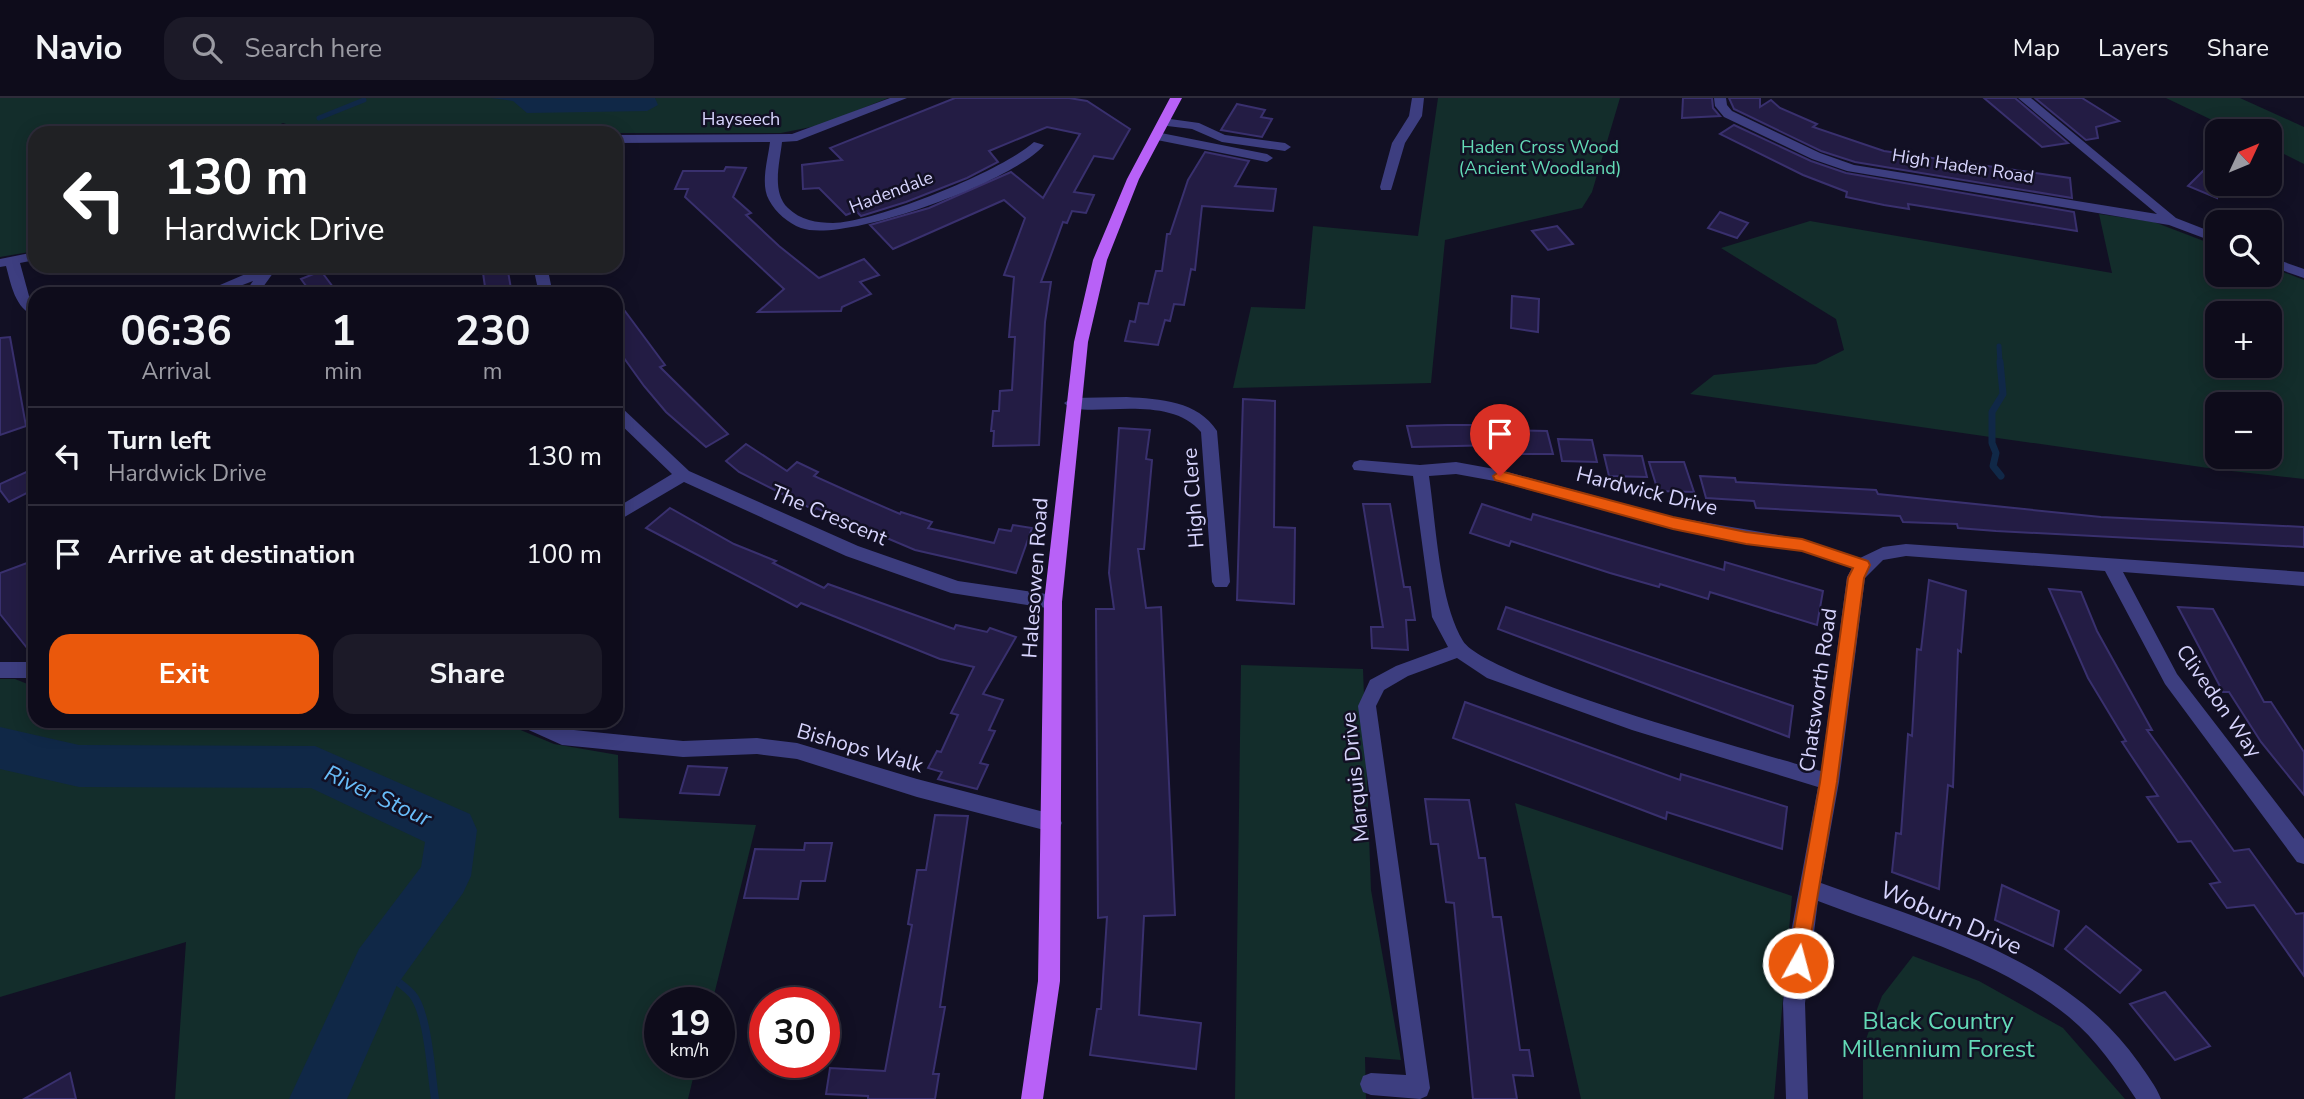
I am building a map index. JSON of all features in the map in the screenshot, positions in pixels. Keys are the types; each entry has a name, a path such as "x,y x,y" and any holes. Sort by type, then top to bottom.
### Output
{"main road":[{"name":"Halesowen Road","path":"1035,1090 1049,981 1053,602 1072,403 1081,342 1100,260 1133,179 1176,98"}],"street":[{"name":"Hayseech","path":"623,139 776,140 812,133 901,98"},
{"path":"1387,187 1402,135 1413,124 1418,112 1418,98"},
{"name":"High Haden Road","path":"1720,98 1721,106 1728,114 1816,156 1852,167 2172,220 2205,234"},
{"path":"2024,98 2172,220"},
{"path":"1163,122 1195,126 1222,138 1284,147"},
{"path":"1156,136 1267,158"},
{"name":"Hadendale","path":"776,140 773,195 783,210 806,225 838,229 876,221 1025,157 1038,145"},
{"path":"28,257 6,262 22,297 28,303"},
{"path":"2282,266 2304,274"},
{"path":"223,287 258,273"},
{"name":"High Clere","path":"1072,403 1181,408 1203,420 1209,431 1221,582"},
{"name":"The Crescent","path":"623,418 683,475 852,551 957,589 1053,602"},
{"name":"Hardwick Drive","path":"1360,466 1420,471 1456,468 1500,476 1673,523 1746,538 1802,545 1862,565"},
{"path":"1420,471 1441,617 1459,650 1493,673 1632,722 1829,782"},
{"path":"623,512 683,475"},
{"path":"1862,565 1878,552 1906,550 2304,579"},
{"name":"Clivedon Way","path":"2109,564 2171,679 2304,855"},
{"name":"Chatsworth Road","path":"1797,1099 1794,1003 1809,888 1829,782 1856,578 1862,565"},
{"name":"Marquis Drive","path":"1371,1084 1419,1088 1367,706 1377,685 1402,671 1459,650"},
{"path":"0,670 28,670"},
{"name":"Bishops Walk","path":"543,728 562,737 683,749 757,746 797,751 917,788 1052,823"},
{"name":"Woburn Drive","path":"1809,888 1964,946 2071,1005 2102,1034 2150,1099"}],"green space":[{"path":"0,98 888,98 821,125 781,133 623,133 623,126 292,126 283,123 276,126 28,126 28,252 0,257"},
{"name":"Haden Cross Wood (Ancient Woodland)","path":"1438,98 1620,98 1592,192 1582,208 1445,240 1431,383 1233,388 1251,307 1305,309 1313,226 1418,236"},
{"path":"2166,98 2240,98 2304,127 2304,164 2282,153 2282,119 2210,119"},
{"path":"2099,214 2154,222 2205,241 2205,287 2282,287 2282,272 2304,280 2304,479 2215,469 2282,469 2282,392 2205,392 2205,468 1690,394 1714,375 1816,364 1844,350 1836,319 1721,248 1810,221 2112,273"},
{"path":"1241,665 1363,669 1371,890 1401,1060 1365,1057 1366,1099 1235,1099"},
{"path":"0,679 15,679 28,684 28,728 516,728 554,744 618,755 619,818 756,825 716,987 644,987 644,1078 693,1078 688,1099 175,1099 186,942 0,997"},
{"path":"1515,803 1792,896 1774,1099 1581,1099"},
{"name":"Black Country Millennium Forest","path":"1913,956 1979,981 2063,1028 2125,1099 1863,1099 1863,1047 1882,996"}],"water":[{"path":"491,98 655,98 658,105 647,111 527,113 513,101"}],"building":[{"path":"955,98 1069,98 1087,101 1130,129 1113,159 1094,156 1074,192 1094,195 1086,213 1072,211 1067,223 1063,222 1041,282 1051,282 1045,322 1039,445 993,446 994,431 991,431 993,411 999,411 1000,391 1012,390 1015,337 1009,337 1014,277 1004,275 1025,218 1004,200 893,249 870,225 929,208 1011,172 1043,198 1080,134 1047,127 989,151 998,162 967,178 861,216 856,211 846,215 819,188 803,189 802,165 842,160 830,148"},
{"path":"1683,98 1712,98 1713,108 1720,116 1682,118"},
{"path":"1729,98 1760,98 1760,107 1771,100 1780,108 1817,124 1813,127 1884,151 2070,178 2072,198 1855,162 1821,151 1734,109"},
{"path":"1984,98 2015,98 2068,143 2042,147"},
{"path":"2035,98 2082,98 2119,121 2096,127 2098,138 2086,140"},
{"path":"1237,104 1265,110 1261,117 1272,119 1262,137 1221,130"},
{"path":"1734,125 1811,161 1846,173 2074,212 2077,231 1908,204 1909,209 1846,197 1847,192 1803,175 1720,134"},
{"path":"1205,152 1249,161 1235,186 1276,189 1273,211 1202,206 1195,270 1191,269 1184,305 1174,304 1170,321 1165,320 1158,345 1125,341 1130,321 1135,322 1139,303 1148,304 1156,271 1162,271 1167,234 1170,234 1188,180"},
{"path":"726,167 746,168 733,197 751,213 746,215 779,246 819,278 864,259 879,275 860,282 871,294 842,307 841,311 758,312 784,289 685,197 688,189 675,189 683,171 724,171"},
{"path":"2205,169 2205,193 2188,186"},
{"path":"1720,212 1748,223 1737,238 1708,228"},
{"path":"1557,226 1573,244 1548,250 1532,231"},
{"path":"322,273 333,287 307,287 301,279"},
{"path":"483,273 508,273 511,287 485,287"},
{"path":"1512,296 1539,299 1538,332 1511,328"},
{"path":"623,308 665,365 660,367 728,434 706,447 666,412 623,357"},
{"path":"10,337 26,426 0,435 0,338"},
{"path":"1243,399 1275,401 1274,527 1295,528 1294,604 1237,600"},
{"path":"1493,425 1499,445 1412,447 1407,426"},
{"path":"1119,428 1150,430 1146,459 1152,460 1144,549 1138,549 1146,608 1161,607 1175,915 1144,916 1139,1015 1201,1023 1196,1069 1090,1055 1097,1009 1101,1009 1107,917 1098,918 1096,609 1114,609 1109,573"},
{"path":"1506,430 1547,431 1553,454 1511,454"},
{"path":"1558,439 1592,440 1597,462 1562,461"},
{"path":"746,444 787,471 797,462 818,472 814,476 854,494 900,514 901,512 932,522 928,528 994,543 999,529 1011,531 1013,525 1032,528 1016,573 915,550 816,508 814,510 739,472 726,461"},
{"path":"1604,455 1642,456 1647,477 1609,476"},
{"path":"1649,462 1684,462 1694,492 1658,491"},
{"path":"28,471 28,492 9,502 0,490 0,484"},
{"path":"1700,476 1735,478 1736,482 1876,490 1878,494 2101,517 2304,527 2304,547 1996,531 1958,528 1957,524 1903,522 1900,516 1756,508 1754,501 1706,498"},
{"path":"1363,504 1390,504 1404,587 1410,587 1415,620 1406,620 1408,650 1372,648 1371,627 1383,627"},
{"path":"1482,504 1531,520 1533,514 1724,570 1725,562 1823,591 1817,625 1710,592 1708,599 1660,584 1659,587 1511,541 1509,546 1470,533"},
{"path":"670,508 734,544 776,561 773,563 824,588 828,584 954,629 956,625 987,632 990,628 1016,637 983,694 1003,700 989,730 995,731 980,763 988,765 977,789 938,779 942,772 928,768 937,751 941,752 958,715 951,713 974,667 940,659 801,603 797,607 646,528"},
{"path":"28,563 28,649 0,614 0,573"},
{"path":"1929,580 1966,591 1961,652 1958,650 1953,787 1948,785 1939,889 1892,872 1896,833 1901,834 1908,734 1912,736 1917,649 1921,650"},
{"path":"2049,589 2081,592 2097,631 2152,730 2147,730 2234,851 2249,849 2296,914 2304,913 2304,976 2254,905 2227,908 2210,884 2220,882 2191,841 2178,842 2147,797 2158,796 2122,742 2126,741 2088,678"},
{"path":"1506,607 1793,706 1789,737 1498,629"},
{"path":"2178,607 2213,609 2264,702 2271,702 2304,752 2304,795 2261,742 2229,692 2223,692"},
{"path":"1465,702 1680,780 1681,774 1787,807 1782,849 1667,812 1666,819 1453,738"},
{"path":"688,766 727,768 719,795 680,793"},
{"path":"1425,799 1469,800 1479,858 1485,858 1493,917 1501,917 1520,1050 1529,1050 1533,1076 1513,1075 1517,1099 1473,1099 1454,903 1446,902 1438,844 1431,844"},
{"path":"935,815 968,816 940,1007 945,1007 933,1074 939,1074 935,1099 868,1099 868,1096 826,1094 828,1078 840,1078 840,1069 885,1071 912,925 908,924 917,870 926,870"},
{"path":"805,843 832,843 825,881 801,881 798,899 744,898 755,849 804,850"},
{"path":"2002,885 2059,911 2053,946 1995,920"},
{"path":"2086,926 2141,970 2120,993 2065,949"},
{"path":"2165,992 2210,1046 2175,1060 2130,1004"},
{"path":"70,1073 76,1099 24,1099"}],"waterway":[{"path":"319,118 364,100"},
{"path":"1999,346 2000,363"},
{"path":"2000,362 2003,394 1992,412 1992,443 1996,453 1993,466 2001,476"},
{"name":"River Stour","path":"0,748 79,766 315,767 452,830 445,876 378,967 318,1099"},
{"path":"378,967 412,994 422,1014 435,1099"}],"route":[{"path":"1500,476 1673,523 1746,538 1802,545 1862,565 1856,578 1829,782 1798,963"}]}
